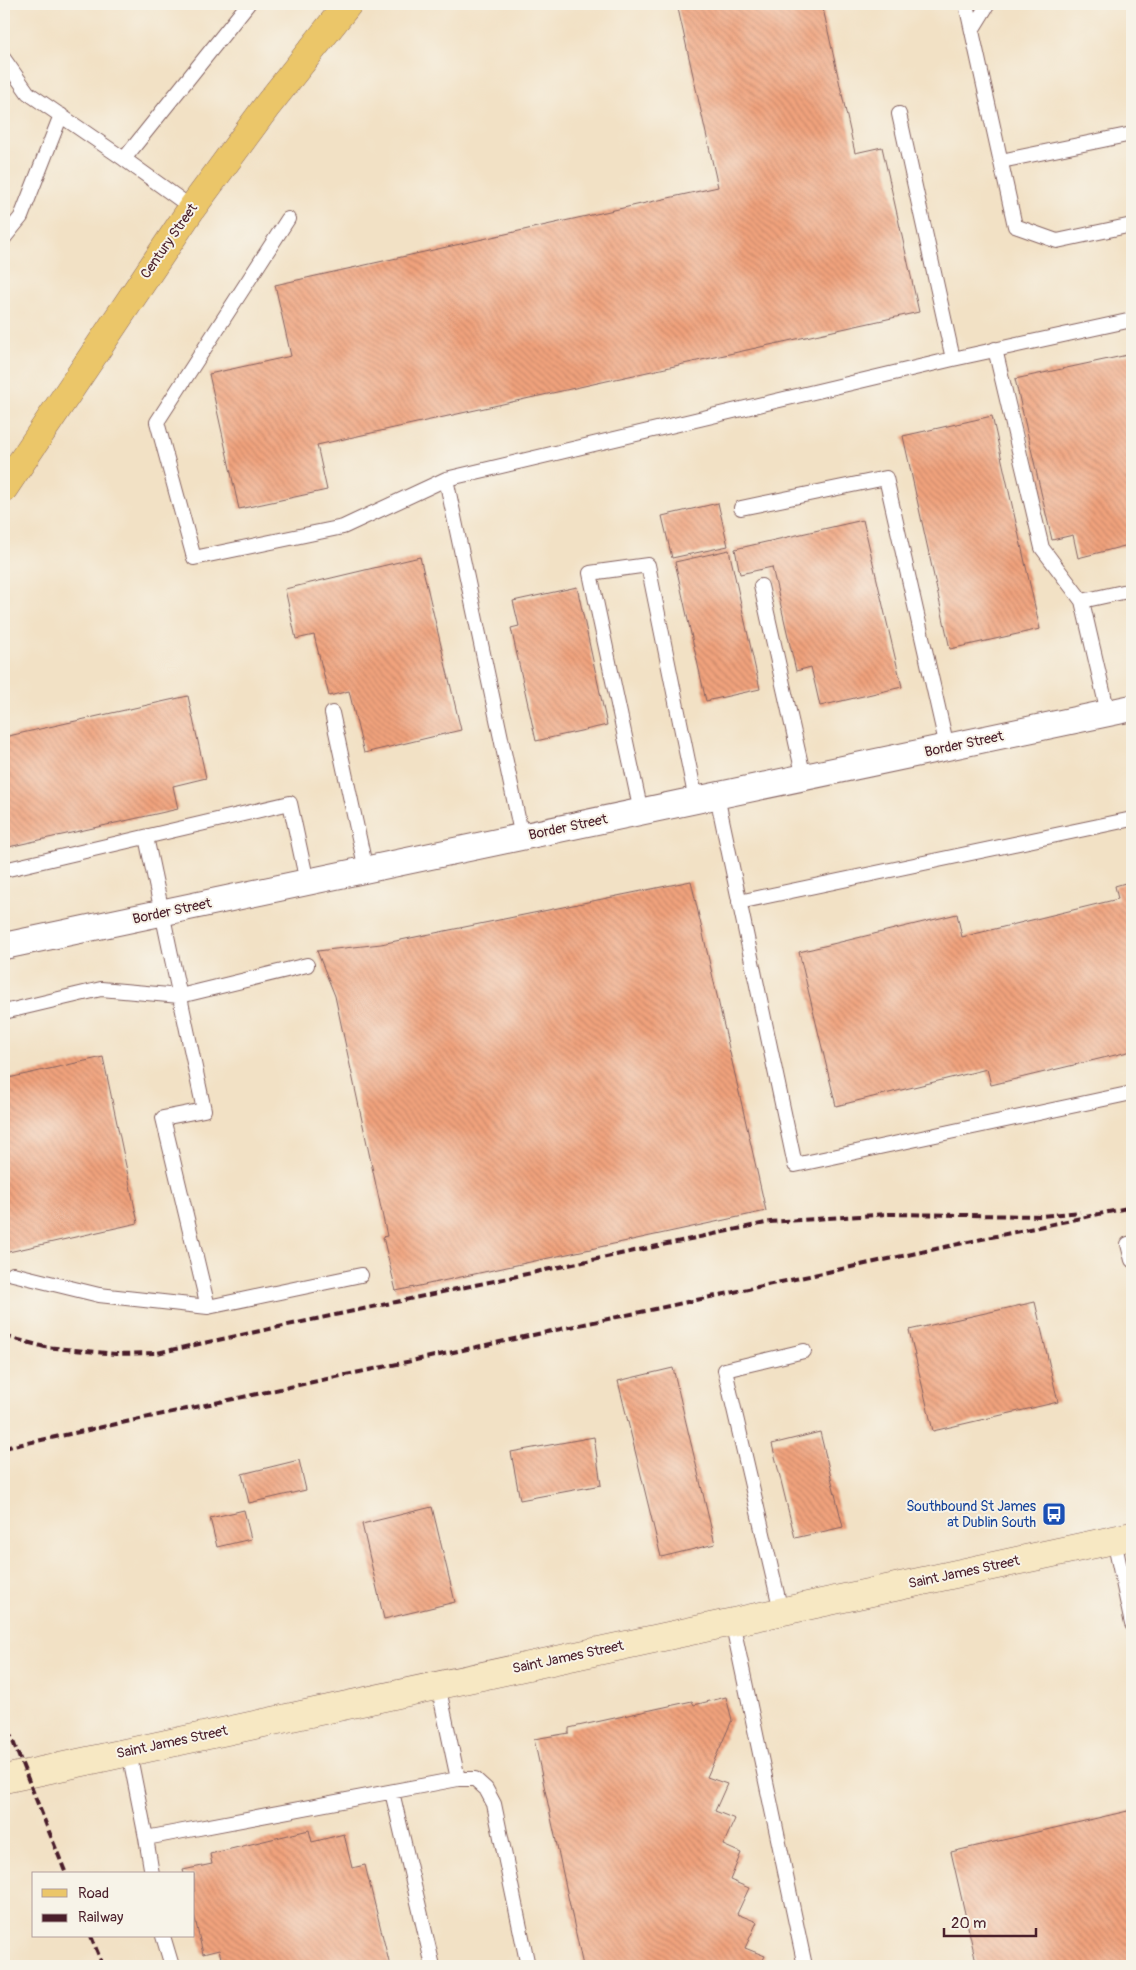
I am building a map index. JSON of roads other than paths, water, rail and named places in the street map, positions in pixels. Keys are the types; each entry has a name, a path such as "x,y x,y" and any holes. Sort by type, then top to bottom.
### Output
{"main road":[{"name":"Century Street","path":"4,488 192,208 267,106 348,4"},
{"name":"Saint James Street","path":"4,1779 1123,1538"}],"street":[{"name":"Border Street","path":"4,946 1120,711"}],"lane":[{"path":"124,159 248,4"},
{"path":"966,4 1015,226 1057,241 1132,225"},
{"path":"972,30 988,4"},
{"path":"4,59 28,93 192,208"},
{"path":"899,114 953,359"},
{"path":"4,238 21,217 61,115"},
{"path":"1001,161 1132,134"},
{"path":"288,219 157,422 194,558 343,527 446,479 995,349 1132,320"},
{"path":"995,349 1042,548 1082,601 1120,711"},
{"path":"741,508 886,478 947,747"},
{"path":"446,479 522,837"},
{"path":"641,812 590,573 648,565 706,798 739,902 795,1165 1132,1093"},
{"path":"761,586 804,778"},
{"path":"1082,601 1132,590"},
{"path":"332,713 366,870"},
{"path":"4,870 290,803 307,882"},
{"path":"739,902 1132,819"},
{"path":"146,837 204,1110 163,1118 208,1307"},
{"path":"4,1012 101,989 180,996 307,965"},
{"path":"1132,1243 1128,1244 1132,1260"},
{"path":"13,1274 98,1295 208,1307 361,1275"},
{"path":"781,1611 724,1370 804,1351"},
{"path":"1123,1538 1132,1624"},
{"path":"732,1621 805,1966"},
{"path":"438,1685 458,1779"},
{"path":"129,1752 152,1872"},
{"path":"146,1838 458,1779 474,1779 486,1789 494,1804 528,1966"},
{"path":"392,1792 434,1966"},
{"path":"165,1938 172,1966"}],"railway":[{"path":"4,1448 1132,1207"},
{"path":"4,1336 45,1347 116,1354 157,1353 770,1222 889,1214 1042,1216 1080,1212"},
{"path":"4,1719 65,1872"},
{"path":"92,1938 103,1966"}],"place":[{"name":"Southbound St James at Dublin South","path":"1054,1514"}]}
